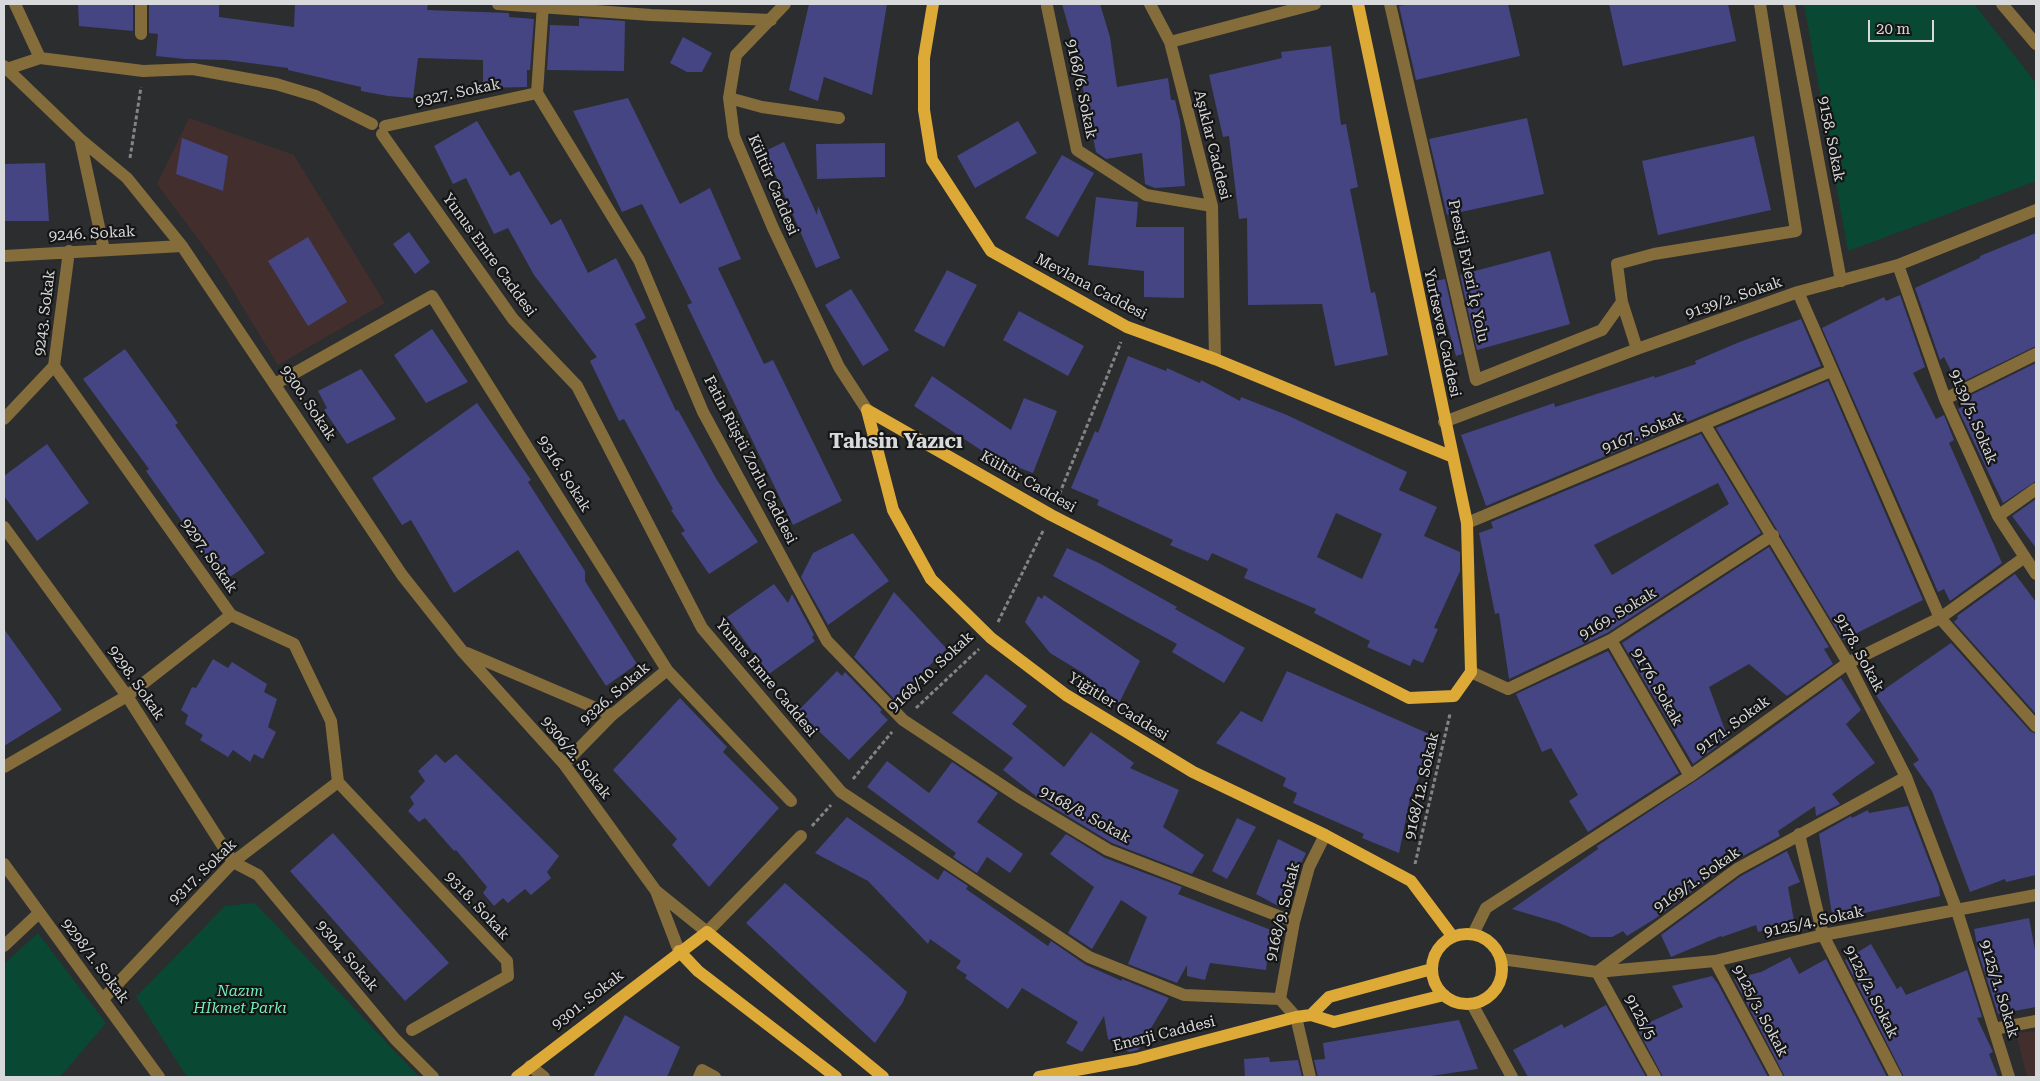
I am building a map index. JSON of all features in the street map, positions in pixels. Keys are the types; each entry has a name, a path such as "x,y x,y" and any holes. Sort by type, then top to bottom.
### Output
{"main road":[{"name":"Mevlana Caddesi","path":"933,4 924,58 924,110 932,160 991,251 1127,327 1215,359 1453,457"},
{"name":"Yurtsever Caddesi","path":"1358,4 1466,523 1471,672"},
{"name":"Kültür Caddesi","path":"867,410 938,448 1051,515 1409,698 1454,696"},
{"name":"Yiğitler Caddesi","path":"867,410 894,510 931,579 991,638 1066,695 1193,772 1325,834 1411,881 1453,937"},
{"path":"1454,696 1471,672"},
{"path":"679,951 707,932"},
{"name":"9306/2. Sokak","path":"707,932 883,1077"},
{"path":"1473,934 1490,943 1501,959 1501,979 1497,988 1490,996 1472,1004 1453,1001 1444,995 1438,988 1432,969 1438,950 1453,937 1473,934"},
{"name":"9306/2. Sokak","path":"679,951 698,970 836,1077"},
{"name":"9301. Sokak","path":"517,1077 679,951"},
{"path":"1311,1015 1328,997 1432,969"},
{"path":"1296,1017 1311,1015 1334,1022 1444,995"},
{"name":"Enerji Caddesi","path":"1039,1077 1136,1059 1296,1017"}],"street":[{"path":"15,4 40,58"},
{"path":"141,4 141,34"},
{"path":"498,4 542,5 651,15 771,20"},
{"name":"Kültür Caddesi","path":"785,4 736,55 729,98 734,136 773,228 839,367 867,410"},
{"name":"Aşıklar Caddesi","path":"1150,4 1170,42 1212,206 1215,359"},
{"path":"1170,42 1315,4"},
{"name":"Prestij Evleri İç Yolu","path":"1390,4 1476,380 1602,330 1622,302"},
{"path":"1637,350 1622,302 1618,264 1654,254 1796,231 1760,4"},
{"name":"9158. Sokak","path":"1789,4 1841,281"},
{"path":"2002,4 2036,44"},
{"path":"537,93 542,5"},
{"name":"9168/6. Sokak","path":"1047,6 1078,150 1146,195 1212,206"},
{"path":"4,68 40,58 143,71 193,69 276,84 316,96 372,124 378,120 384,130"},
{"name":"9300. Sokak","path":"4,68 80,139 127,178 182,246 402,575 462,652 612,715"},
{"name":"9327. Sokak","path":"384,130 537,93"},
{"name":"Fatin Rüştü Zorlu Caddesi","path":"537,93 639,260 703,412 827,640 903,720"},
{"path":"729,98 762,107 838,118"},
{"name":"Yunus Emre Caddesi","path":"384,130 513,319 577,386 702,628 841,792 1089,957 1184,995 1280,999"},
{"path":"80,139 104,250"},
{"name":"9139/2. Sokak","path":"1444,422 1798,292 1898,264 2036,210"},
{"name":"9246. Sokak","path":"4,256 182,246"},
{"name":"9243. Sokak","path":"4,419 54,366 69,251"},
{"name":"9139/5. Sokak","path":"1898,264 1945,399 1998,516 2036,574"},
{"path":"1798,292 1940,618 2036,726"},
{"name":"9316. Sokak","path":"275,384 432,296 667,670 791,801"},
{"path":"1945,399 2036,354"},
{"name":"9297. Sokak","path":"4,767 127,696 230,615 54,366"},
{"name":"9167. Sokak","path":"1466,523 1831,371"},
{"name":"9178. Sokak","path":"1704,425 1773,535 1848,663 1906,777 1957,911"},
{"path":"1998,516 2036,489"},
{"name":"9298. Sokak","path":"4,528 127,696 233,862"},
{"name":"9169. Sokak","path":"1471,672 1508,689 1611,640 1773,535"},
{"name":"9171. Sokak","path":"1473,934 1486,908 1690,776 1848,663 1940,618 2025,557"},
{"path":"230,615 294,644 332,721 338,782"},
{"name":"9176. Sokak","path":"1611,640 1690,776"},
{"name":"9306/2. Sokak","path":"462,652 564,764 656,891 679,951"},
{"name":"9326. Sokak","path":"564,764 612,715 667,670"},
{"name":"9168/8. Sokak","path":"903,720 1018,796 1108,850 1294,922"},
{"name":"9169/1. Sokak","path":"1597,972 1737,869 1906,777"},
{"name":"9317. Sokak","path":"103,999 233,862 338,782"},
{"name":"9318. Sokak","path":"338,782 507,961 508,976 412,1030"},
{"name":"9168/9. Sokak","path":"1280,999 1294,922 1309,867 1325,834"},
{"name":"9125/2. Sokak","path":"1799,834 1824,935 1896,1077"},
{"path":"707,932 801,836"},
{"name":"9304. Sokak","path":"233,862 258,875 395,1039 433,1077"},
{"name":"9298/1. Sokak","path":"4,864 159,1077"},
{"name":"9306/2. Sokak","path":"656,891 707,932"},
{"name":"9125/4. Sokak","path":"1597,972 1715,961 1824,935 2036,895"},
{"name":"9125/1. Sokak","path":"1957,911 2009,1077"},
{"path":"4,946 39,913"},
{"path":"1501,959 1597,972"},
{"name":"9125/3. Sokak","path":"1715,961 1777,1077"},
{"name":"9125/5","path":"1597,972 1655,1077"},
{"path":"1280,999 1296,1017 1310,1077"},
{"path":"1472,1004 1512,1077"},
{"path":"1994,1029 2036,1021"},
{"path":"530,1066 544,1077"},
{"path":"699,1077 702,1070 715,1077"}],"path":[{"path":"127,178 143,71"},
{"name":"9168/10. Sokak","path":"801,836 821,817 903,720 991,638 1051,515 1127,327"},
{"name":"9168/12. Sokak","path":"1411,881 1454,696"}],"shaded area":[{"path":"189,118 294,155 385,303 278,365 216,263 157,184"},
{"path":"2036,1031 2036,1077 2027,1077 2016,1033"}],"green space":[{"path":"1804,4 1974,4 2036,83 2036,181 1848,251"},
{"name":"Nazım Hİkmet Parkı","path":"255,903 419,1077 187,1077 136,997 225,906"},
{"path":"38,933 106,1023 60,1077 4,1077 4,964"}],"building":[{"path":"78,4 133,4 133,31 79,26"},
{"path":"149,4 219,4 219,17 294,27 295,4 428,4 427,10 509,13 509,17 534,19 530,70 527,70 527,87 483,88 483,60 418,58 413,98 361,91 361,87 288,70 288,68 227,60 156,56 158,34 149,33"},
{"path":"809,4 887,4 872,95 824,77 818,101 789,90"},
{"path":"1062,4 1100,4 1110,37 1117,87 1168,78 1171,100 1175,100 1180,121 1185,186 1155,188 1145,184 1142,153 1106,159 1096,152 1075,50"},
{"path":"1411,4 1508,4 1520,56 1416,80 1399,6"},
{"path":"1609,4 1728,4 1736,41 1623,66"},
{"path":"579,18 625,21 624,71 547,70 550,25 579,26"},
{"path":"683,37 712,53 702,72 687,72 670,63"},
{"path":"1331,46 1341,125 1346,124 1358,187 1350,189 1371,293 1375,292 1388,355 1335,366 1322,304 1248,305 1247,218 1239,219 1229,136 1223,137 1209,75 1282,58 1281,52"},
{"path":"628,98 680,204 710,188 741,259 718,268 764,364 773,360 842,501 793,525 687,305 692,303 642,204 622,212 573,111"},
{"path":"1527,118 1544,194 1447,215 1429,139"},
{"path":"477,121 510,176 519,171 551,225 561,219 588,273 616,258 646,318 635,324 676,411 678,410 717,480 758,542 709,574 681,533 685,531 671,510 673,509 624,419 619,421 590,361 597,357 534,275 508,228 494,234 466,178 453,184 434,146"},
{"path":"1018,121 1037,153 975,188 957,156"},
{"path":"1754,136 1771,210 1658,235 1642,161"},
{"path":"182,138 228,156 223,191 176,174"},
{"path":"784,142 817,215 818,206 840,258 816,268 773,169 763,152"},
{"path":"885,143 885,177 817,179 816,144"},
{"path":"1062,155 1094,173 1058,237 1025,218"},
{"path":"45,163 49,221 4,221 4,164"},
{"path":"1096,197 1138,202 1136,227 1184,227 1184,298 1144,297 1144,271 1088,265"},
{"path":"409,232 430,262 415,274 393,244"},
{"path":"2036,233 2036,346 1958,384 1944,357 1940,360 1915,288 1980,258 1980,256"},
{"path":"308,237 347,302 308,326 268,261"},
{"path":"1550,251 1570,324 1477,350 1460,275"},
{"path":"947,270 977,285 944,347 914,331"},
{"path":"1445,279 1462,354 1456,356 1435,281"},
{"path":"851,289 889,350 863,366 825,305"},
{"path":"1900,295 1925,367 1913,373 1936,419 1944,415 1954,440 1949,443 2002,563 1950,601 1944,589 1938,592 1822,328 1884,297 1886,301"},
{"path":"1019,311 1084,346 1068,376 1003,340"},
{"path":"1801,319 1821,366 1486,506 1461,435 1554,403 1555,407 1654,376 1655,378 1696,364 1695,361 1737,343"},
{"path":"432,329 468,382 426,403 394,355"},
{"path":"125,349 178,423 175,425 265,553 224,581 146,471 149,469 83,379"},
{"path":"1128,356 1166,371 1167,368 1200,383 1201,380 1240,401 1241,397 1287,415 1407,472 1399,490 1437,507 1424,536 1460,552 1460,571 1434,628 1438,629 1423,663 1413,659 1410,666 1367,647 1370,641 1314,613 1316,609 1244,578 1248,569 1212,553 1208,561 1170,545 1173,540 1097,505 1099,500 1071,488 1095,431 1098,433","holes":["1336,513 1382,534 1362,579 1317,557"]},
{"path":"2036,363 2036,481 2003,503 1958,409 1969,404 1965,398"},
{"path":"361,369 396,419 347,444 324,410 327,408 318,391"},
{"path":"932,376 1011,430 1024,398 1057,411 1033,473 993,458 914,406"},
{"path":"1828,381 1923,600 1843,640 1716,428"},
{"path":"477,403 531,480 528,482 585,571 585,581 637,664 606,686 518,550 454,593 411,520 402,525 372,478"},
{"path":"1701,434 1761,533 1607,633 1509,679 1499,613 1495,614 1479,533 1493,528 1491,522","holes":["1718,483 1729,504 1612,575 1594,545"]},
{"path":"47,444 89,503 37,541 4,496 4,476"},
{"path":"2036,499 2036,548 2012,516"},
{"path":"853,533 889,581 828,625 801,577 813,553"},
{"path":"1769,547 1829,647 1824,649 1833,664 1787,696 1749,664 1709,687 1728,738 1693,764 1622,643"},
{"path":"1067,548 1099,563 1177,607 1175,609 1245,648 1224,683 1172,652 1177,644 1053,576"},
{"path":"2015,574 2036,602 2036,714 1954,622 1958,618 1957,616"},
{"path":"774,584 788,603 792,594 814,635 812,637 815,641 769,674 727,617"},
{"path":"894,592 947,649 894,699 854,657"},
{"path":"1044,595 1140,661 1119,703 1083,673 1050,653 1025,622 1038,596 1042,599"},
{"path":"4,629 62,710 4,746"},
{"path":"1951,643 2030,731 2036,734 2036,875 2006,882 2005,879 1970,892 1932,791 1913,764 1919,760 1876,695"},
{"path":"1608,651 1679,773 1588,832 1569,801 1578,795 1551,748 1542,752 1516,694"},
{"path":"213,659 228,668 232,662 267,684 264,692 277,699 268,727 276,732 263,759 254,754 250,762 233,750 228,757 200,740 203,735 185,724 188,715 181,710 192,687 196,688"},
{"path":"837,671 842,676 845,672 882,710 880,712 888,720 849,760 798,711"},
{"path":"1287,671 1436,737 1410,799 1399,853 1362,838 1364,834 1293,803 1297,793 1283,786 1286,778 1216,743 1241,711 1262,722"},
{"path":"986,674 1027,706 1012,724 1064,767 1091,732 1134,763 1130,768 1179,790 1163,827 1204,855 1192,874 1112,843 1041,800 1003,770 1013,758 952,713"},
{"path":"1841,678 1861,710 1846,724 1875,763 1832,794 1840,804 1816,816 1815,806 1778,831 1780,836 1732,862 1653,920 1627,936 1623,931 1612,937 1591,937 1559,923 1512,909 1598,849 1597,846 1735,755"},
{"path":"680,698 727,747 723,752 779,808 709,887 672,845 677,839 613,770"},
{"path":"436,754 445,763 456,754 559,856 547,872 551,878 531,895 525,889 508,903 503,898 494,906 483,893 487,887 456,850 454,851 425,818 419,822 408,811 414,804 410,797 425,781 418,771"},
{"path":"887,761 929,793 952,762 998,793 977,822 1023,854 1010,873 987,857 977,873 953,857 956,853 867,787"},
{"path":"1908,806 1939,887 1940,896 1833,920 1819,834 1851,816 1852,818 1868,810 1869,813"},
{"path":"847,817 938,880 944,870 968,886 966,889 1048,946 1051,941 1086,965 1122,981 1122,979 1169,998 1138,1050 1129,1052 1108,1039 1104,1016 1082,1052 1066,1043 1078,1022 1022,988 1008,1009 965,978 967,975 956,968 961,961 930,939 928,944 868,881 815,853"},
{"path":"1237,818 1256,827 1227,879 1212,871"},
{"path":"333,833 449,963 405,1001 290,871"},
{"path":"1066,834 1105,858 1182,887 1178,894 1271,930 1266,970 1210,963 1205,980 1187,976 1187,965 1177,983 1128,964 1147,917 1121,900 1092,949 1068,933 1094,887 1050,854"},
{"path":"1278,839 1306,853 1280,907 1256,894"},
{"path":"1787,851 1800,882 1788,887 1794,921 1758,932 1756,925 1721,936 1671,957 1661,935 1741,876"},
{"path":"785,883 907,992 903,1002 875,1043 746,923"},
{"path":"2029,918 2036,955 2036,1007 1998,1014 1979,955 1974,929"},
{"path":"1871,944 1897,989 1901,986 1906,995 1967,970 1982,1017 1977,1018 1993,1052 1989,1054 1998,1077 1904,1077 1845,960"},
{"path":"1790,957 1799,974 1826,959 1887,1077 1785,1077 1734,979 1761,972"},
{"path":"1712,976 1768,1077 1663,1077 1637,1028 1683,1007 1672,986"},
{"path":"1606,1005 1646,1077 1528,1077 1513,1050 1562,1024 1564,1028"},
{"path":"625,1015 680,1047 667,1077 593,1077"},
{"path":"1459,1020 1478,1069 1424,1077 1318,1077 1314,1060 1325,1059 1323,1043"},
{"path":"1269,1057 1270,1062 1298,1060 1302,1077 1245,1077 1244,1059"}],"district":[{"name":"Tahsin Yazıcı","path":"896,442"}]}
